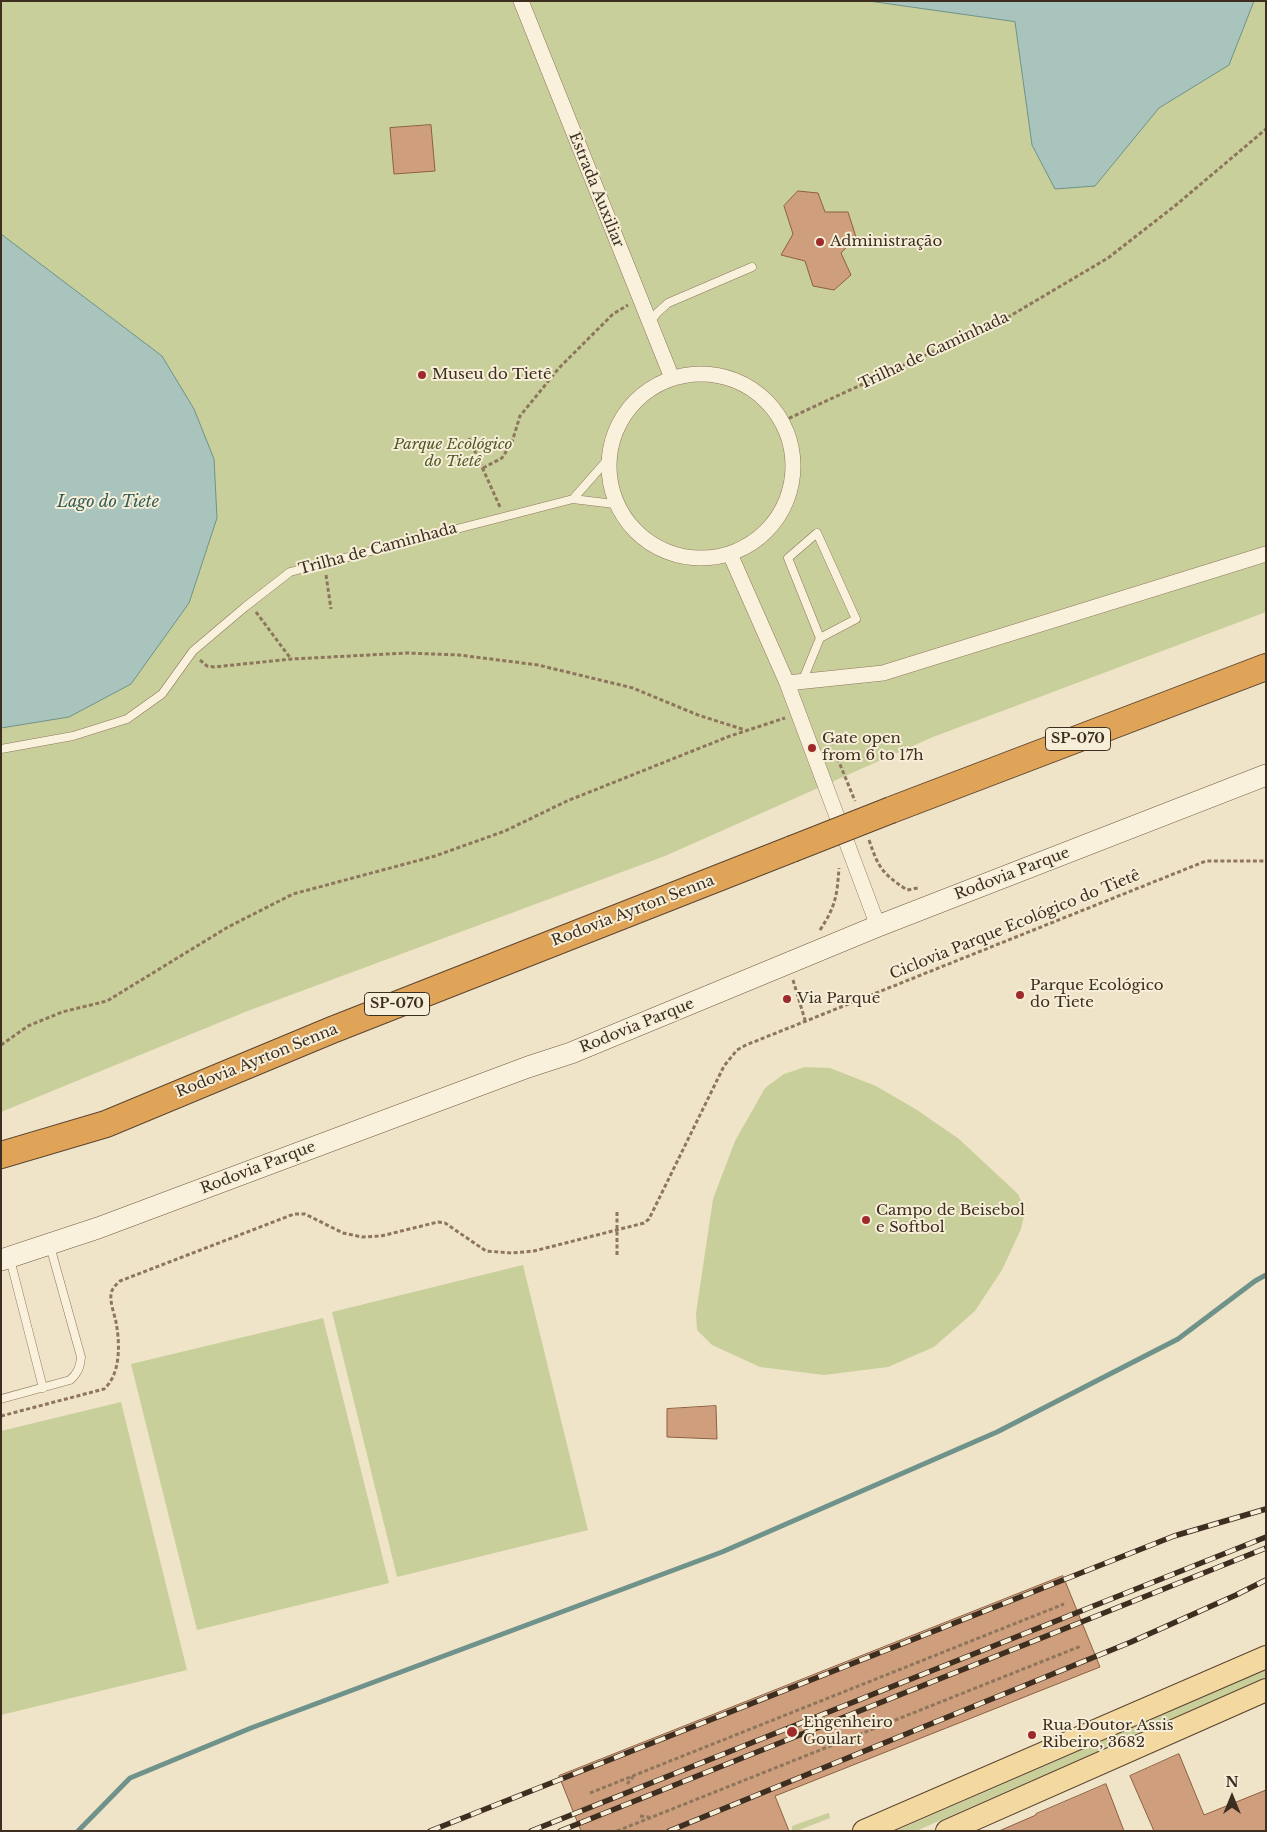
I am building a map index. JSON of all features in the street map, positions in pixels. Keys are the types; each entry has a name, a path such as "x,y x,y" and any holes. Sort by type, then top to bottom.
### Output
{"highway":[{"name":"Rodovia Ayrton Senna","path":"1,1155 106,1124 332,1030 890,810 1266,667"}],"main road":[{"path":"864,1831 1266,1658"},
{"path":"947,1831 1266,1690"}],"street":[{"name":"Estrada Auxiliar","path":"521,1 672,378"},
{"path":"714,374 722,377 754,390 783,421 794,452 793,484 781,514 776,521 759,539 730,554 701,559 671,554 645,540 624,518 614,504 608,458 614,436 627,411 647,391 672,378 714,374"},
{"path":"730,554 795,682 799,714 878,926"},
{"path":"795,682 883,673 1266,554"},
{"name":"Rodovia Parque","path":"6,1259 50,1245 528,1067 571,1053 878,926 1266,775"}],"lane":[{"path":"649,324 657,312 668,302 752,267"},
{"path":"573,499 608,458"},
{"name":"Trilha de Caminhada","path":"1,749 73,736 127,719 162,694 192,653 249,603 290,572 573,499 614,504"},
{"path":"795,682 820,638 856,619 817,533 788,558 820,638"},
{"path":"1,1399 70,1380 76,1375 80,1366 81,1357 50,1245"},
{"path":"6,1259 42,1388"}],"path":[{"name":"Trilha de Caminhada","path":"783,421 1010,316 1108,258 1176,205 1266,129"},
{"path":"483,468 502,458 512,442 520,416 559,368 613,314 639,298"},
{"path":"469,438 504,516"},
{"path":"325,563 331,609"},
{"path":"249,603 292,659"},
{"path":"192,653 207,666 214,667 292,659 406,653 459,655 538,665 633,688 698,715 745,731"},
{"path":"1,1045 28,1026 45,1018 107,1001 228,927 294,894 435,856 505,831 567,801 745,731 799,714"},
{"path":"817,762 837,757 857,805"},
{"path":"869,839 878,865 885,874 907,890 921,888"},
{"name":"Ciclovia Parque Ecológico do Tietê","path":"1,1416 104,1389 111,1383 115,1375 119,1337 111,1296 113,1288 120,1281 294,1214 305,1214 343,1234 362,1237 380,1236 438,1222 445,1223 486,1251 512,1253 534,1251 644,1223 649,1219 724,1066 737,1050 805,1020 1206,861 1266,861"},
{"path":"824,948 818,933 830,915 837,895 839,867"},
{"path":"788,963 805,1020"},
{"path":"617,1212 617,1256"},
{"path":"590,1793 1064,1604"},
{"path":"617,1831 1081,1646"},
{"path":"627,1784 635,1775"},
{"path":"640,1816 650,1817"}],"green space":[{"name":"Parque Ecológico do Tietê","path":"1,1 1266,1 1266,612 933,737 665,856 245,1012 1,1112"},
{"name":"Campo de Beisebol e Softbol","path":"805,1067 830,1068 876,1086 917,1110 959,1139 1018,1194 1025,1211 1021,1229 1002,1270 975,1311 934,1347 888,1367 824,1375 760,1367 712,1345 697,1330 696,1313 713,1199 735,1141 765,1088 784,1074"},
{"path":"523,1265 588,1530 397,1577 332,1312"},
{"path":"323,1318 389,1583 197,1630 131,1364"},
{"path":"121,1402 187,1670 1,1715 1,1431"},
{"path":"1266,1670 1266,1678 916,1831 895,1831"},
{"path":"829,1813 830,1818 797,1831 792,1831 792,1826"}],"water":[{"path":"869,1 1254,1 1229,65 1159,108 1095,186 1055,189 1032,145 1015,22"},
{"name":"Lago do Tiete","path":"1,234 162,356 194,409 214,459 217,518 189,603 131,684 69,717 1,728"}],"building":[{"path":"431,125 435,171 394,174 390,128"},
{"name":"Administração","path":"798,191 818,193 825,212 848,212 856,237 841,253 851,275 834,290 813,286 805,261 781,255 793,234 784,206"},
{"path":"716,1406 717,1439 667,1437 667,1409"},
{"path":"1063,1576 1100,1667 775,1796 789,1831 581,1831 559,1776"},
{"path":"1179,1754 1204,1815 1266,1790 1266,1831 1154,1831 1130,1776"},
{"path":"1106,1784 1124,1831 999,1831 1036,1814"}],"waterway":[{"path":"78,1831 130,1778 251,1728 722,1552 997,1432 1178,1339 1255,1281 1266,1275"}],"railway":[{"path":"430,1831 1174,1536 1266,1509"},
{"path":"531,1831 1266,1537"},
{"path":"560,1831 1266,1548"},
{"path":"669,1831 1131,1642 1266,1580"}],"place":[{"name":"Administração","path":"820,242"},
{"name":"Museu do Tietê","path":"422,375"},
{"name":"Gate open from 6 to 17h","path":"812,748"},
{"name":"Parque Ecológico do Tiete","path":"1020,995"},
{"name":"Via Parque","path":"787,999"},
{"name":"Campo de Beisebol e Softbol","path":"866,1220"},
{"name":"Engenheiro Goulart","path":"792,1732"},
{"name":"Rua Doutor Assis Ribeiro, 3682","path":"1032,1735"}]}
